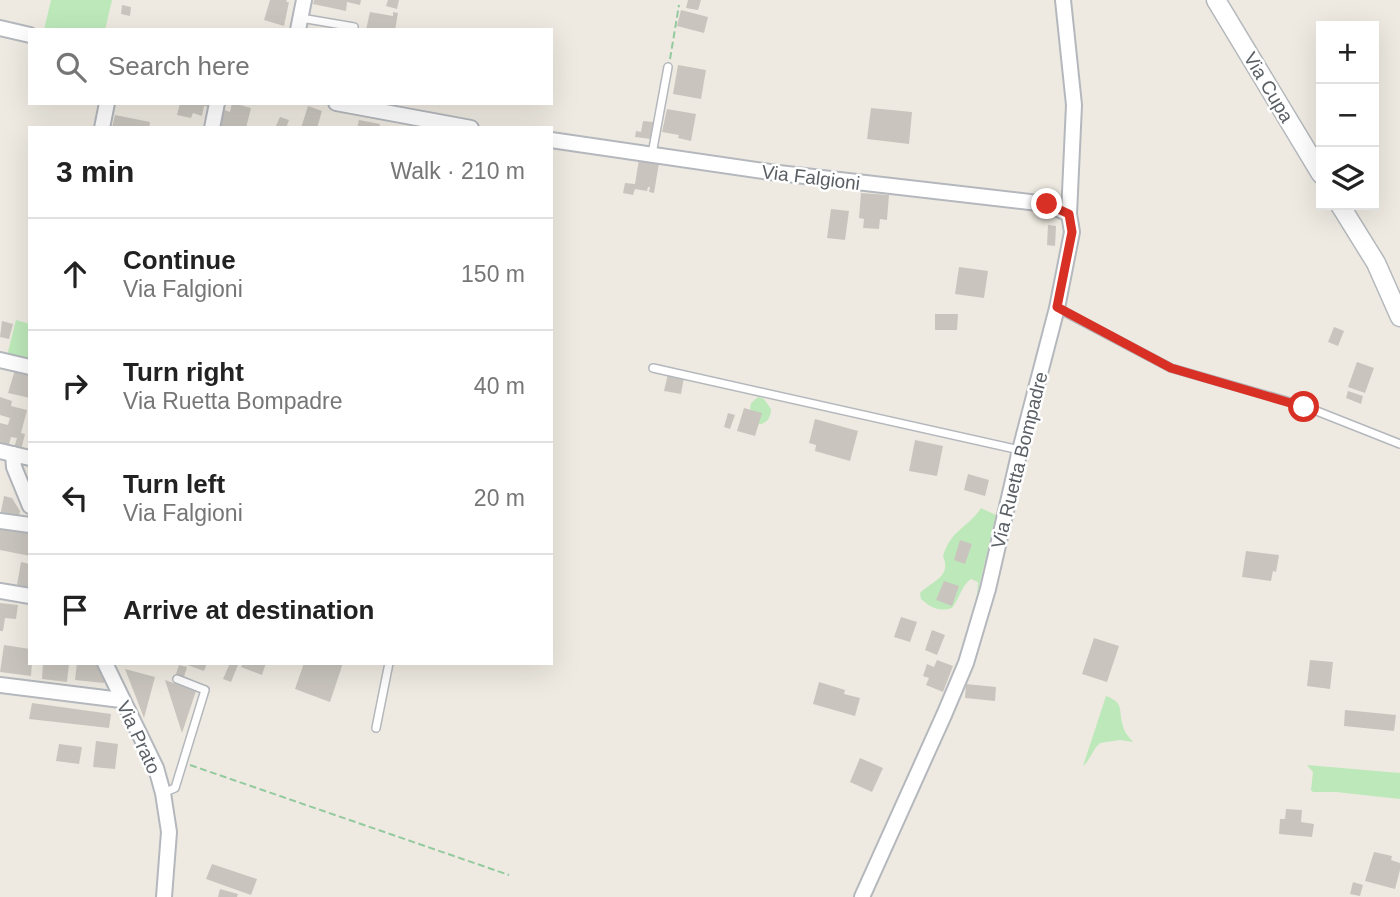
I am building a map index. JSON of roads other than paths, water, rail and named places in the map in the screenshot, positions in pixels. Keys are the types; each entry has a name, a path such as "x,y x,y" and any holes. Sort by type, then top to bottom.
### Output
{"street":[{"path":"299,24 304,0"},
{"name":"Via Ruetta Bompadre","path":"862,897 965,663 988,589 1057,307 1072,232 1069,214 1074,105 1063,0"},
{"name":"Via Cupa","path":"1216,0 1316,166"},
{"path":"0,28 28,35"},
{"path":"102,126 107,105"},
{"path":"212,126 217,105"},
{"path":"347,105 460,126"},
{"name":"Via Falgioni","path":"553,139 770,172 1047,204 1069,214"},
{"path":"1343,210 1376,263 1400,317"},
{"path":"0,360 28,367"},
{"path":"6,453 28,458"},
{"path":"6,453 28,501"},
{"path":"0,521 28,525"},
{"path":"0,591 28,596"},
{"name":"Via Prato","path":"106,665 156,768 163,793 169,832 164,897"},
{"path":"0,685 121,700"}],"lane":[{"path":"299,24 354,27"},
{"path":"652,154 668,67"},
{"path":"1057,307 1171,368 1304,407 1400,444"},
{"path":"653,368 1020,450"},
{"path":"376,729 388,665"},
{"path":"163,793 175,788 205,690 177,679"}]}
